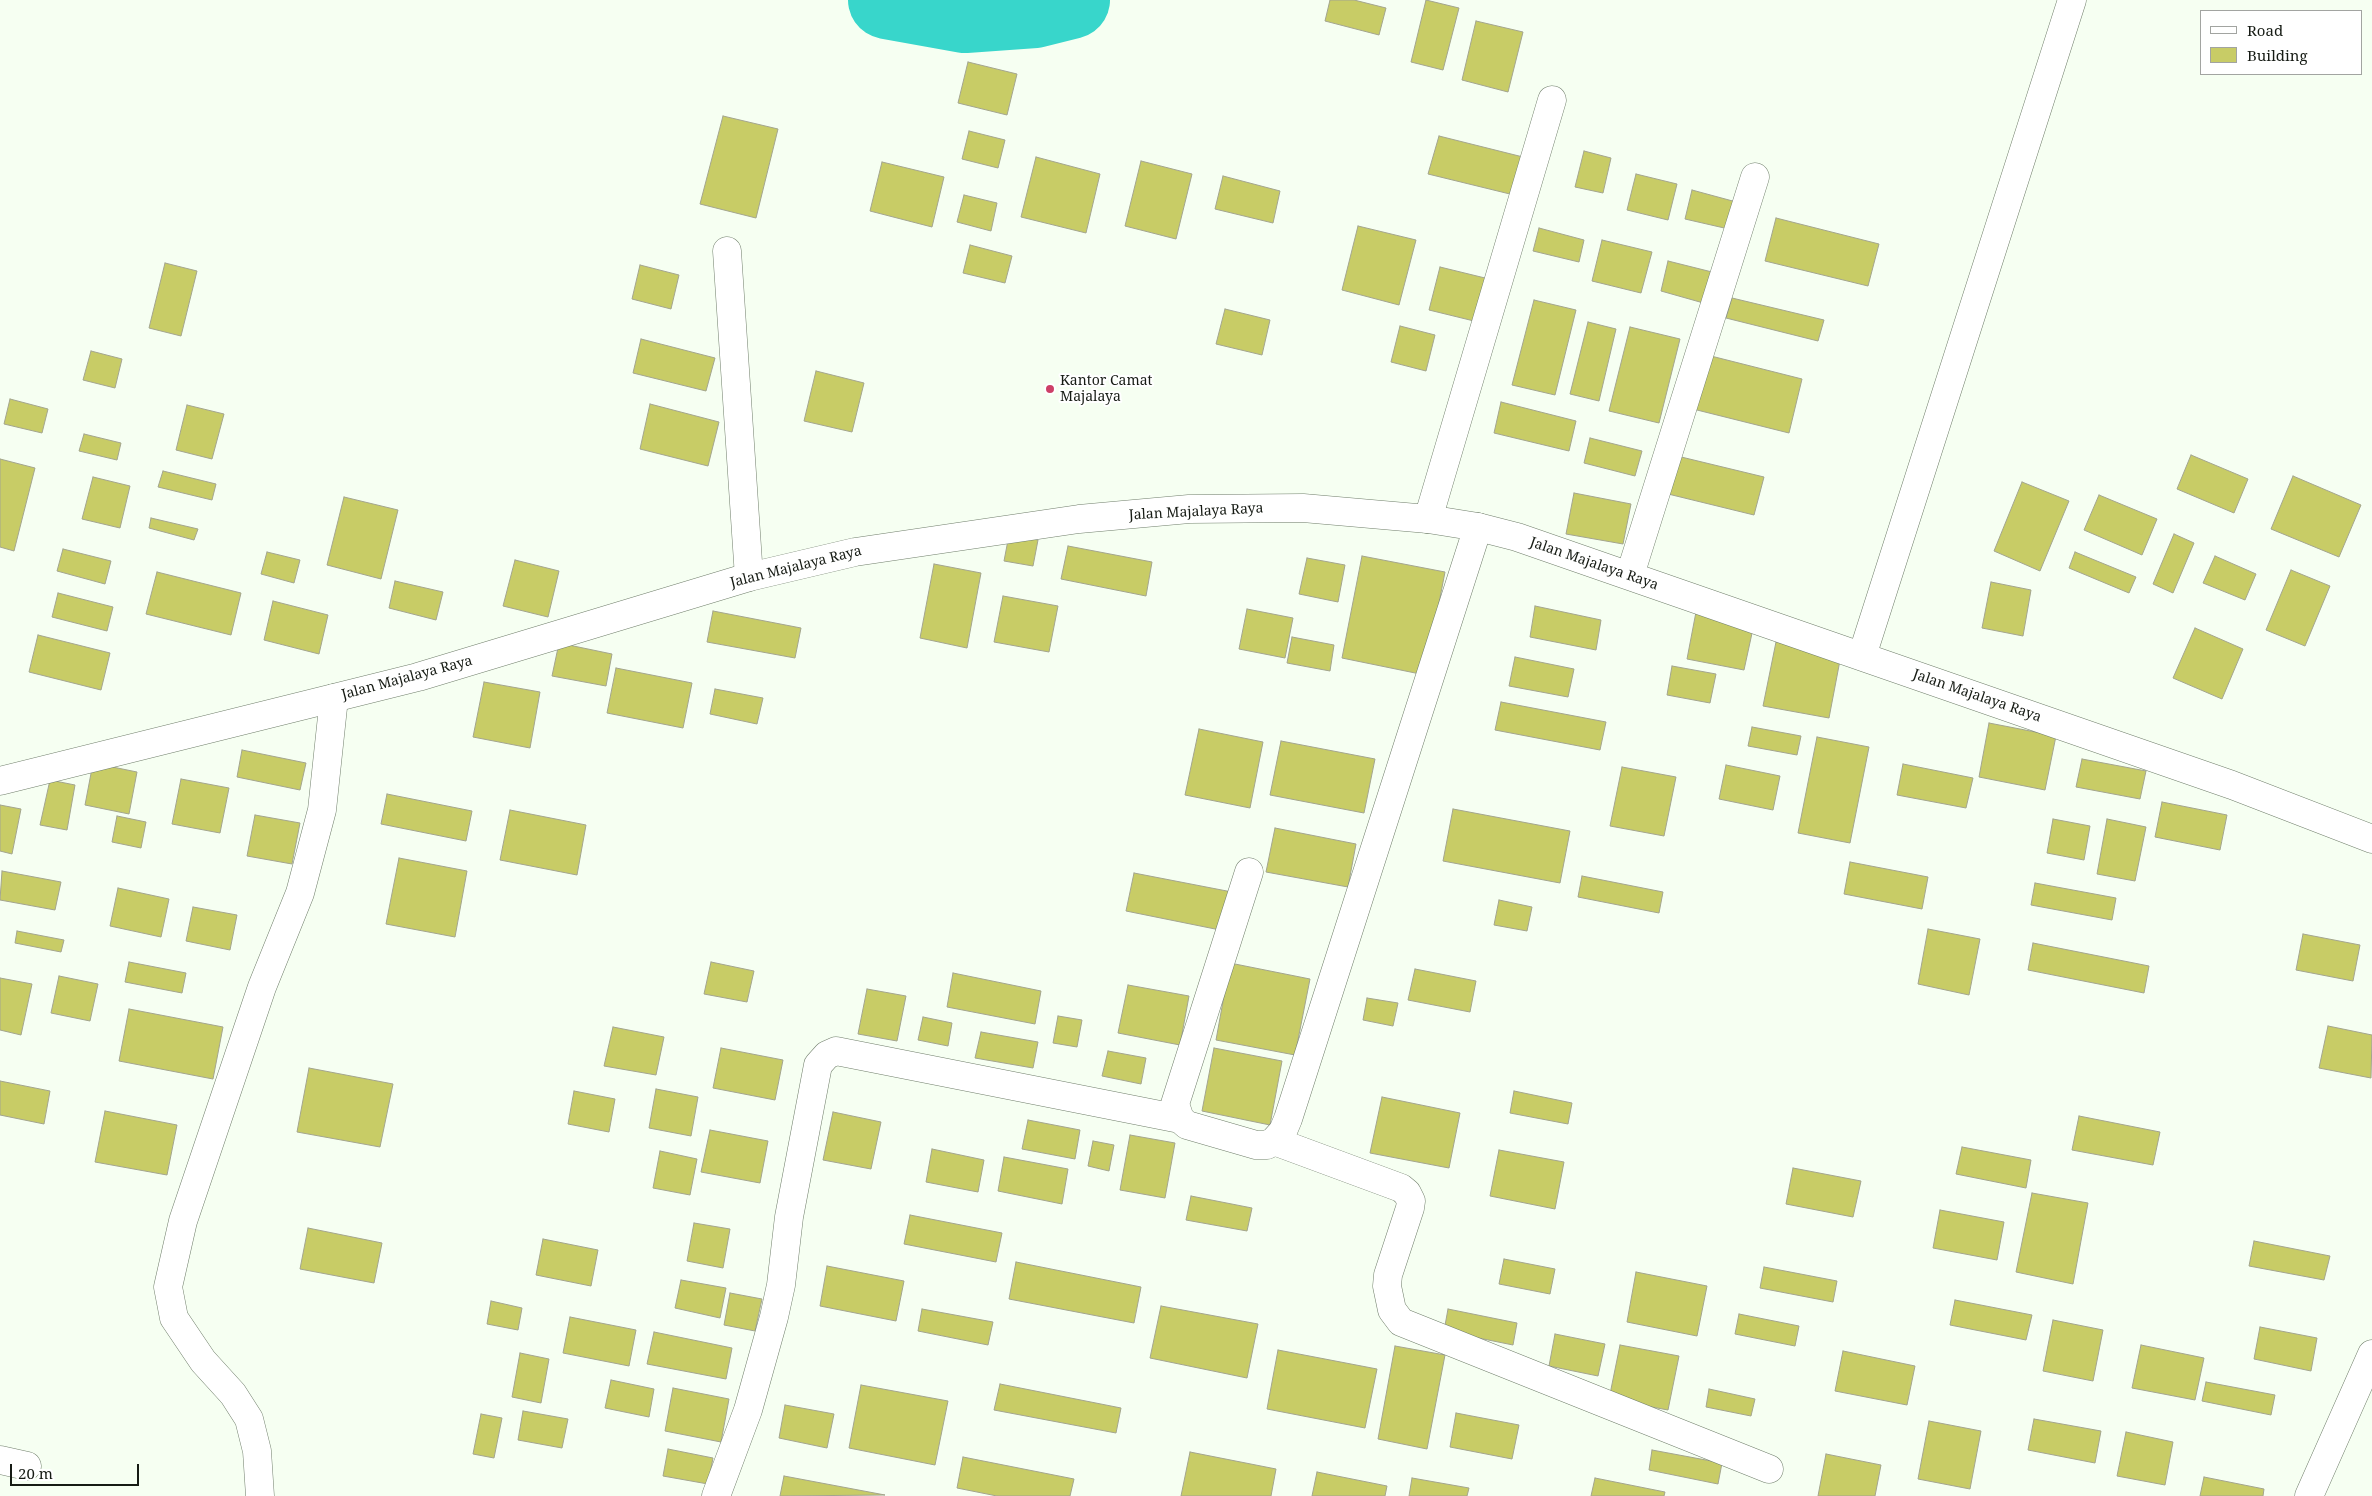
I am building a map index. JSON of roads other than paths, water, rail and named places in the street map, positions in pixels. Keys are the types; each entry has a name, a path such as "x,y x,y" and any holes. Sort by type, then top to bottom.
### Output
{"street":[{"path":"1862,656 2072,0"},
{"path":"1428,519 1552,100"},
{"path":"1630,575 1755,177"},
{"path":"727,251 749,577"},
{"name":"Jalan Majalaya Raya","path":"0,781 428,674 749,577 855,552 1079,519 1189,509 1304,508 1428,519 1478,527 1517,537 2232,785 2372,838"},
{"path":"716,1496 748,1410 774,1317 781,1286 789,1217 818,1065 827,1055 836,1051 1180,1119 1187,1125 1256,1145 1267,1145 1274,1141 1283,1131 1478,527"},
{"path":"260,1496 257,1451 249,1418 233,1394 203,1361 174,1318 168,1286 186,1212 262,987 300,894 322,810 334,698"},
{"path":"1180,1119 1175,1104 1176,1094 1250,872"},
{"path":"1274,1141 1401,1188 1407,1193 1411,1201 1410,1208 1387,1280 1388,1298 1392,1310 1401,1322 1769,1469"},
{"path":"2309,1496 2372,1354"},
{"path":"0,1460 26,1466"}],"waterway":[{"path":"887,0 965,14 1035,9 1071,0"}],"place":[{"name":"Kantor Camat Majalaya","path":"1050,389"}]}
